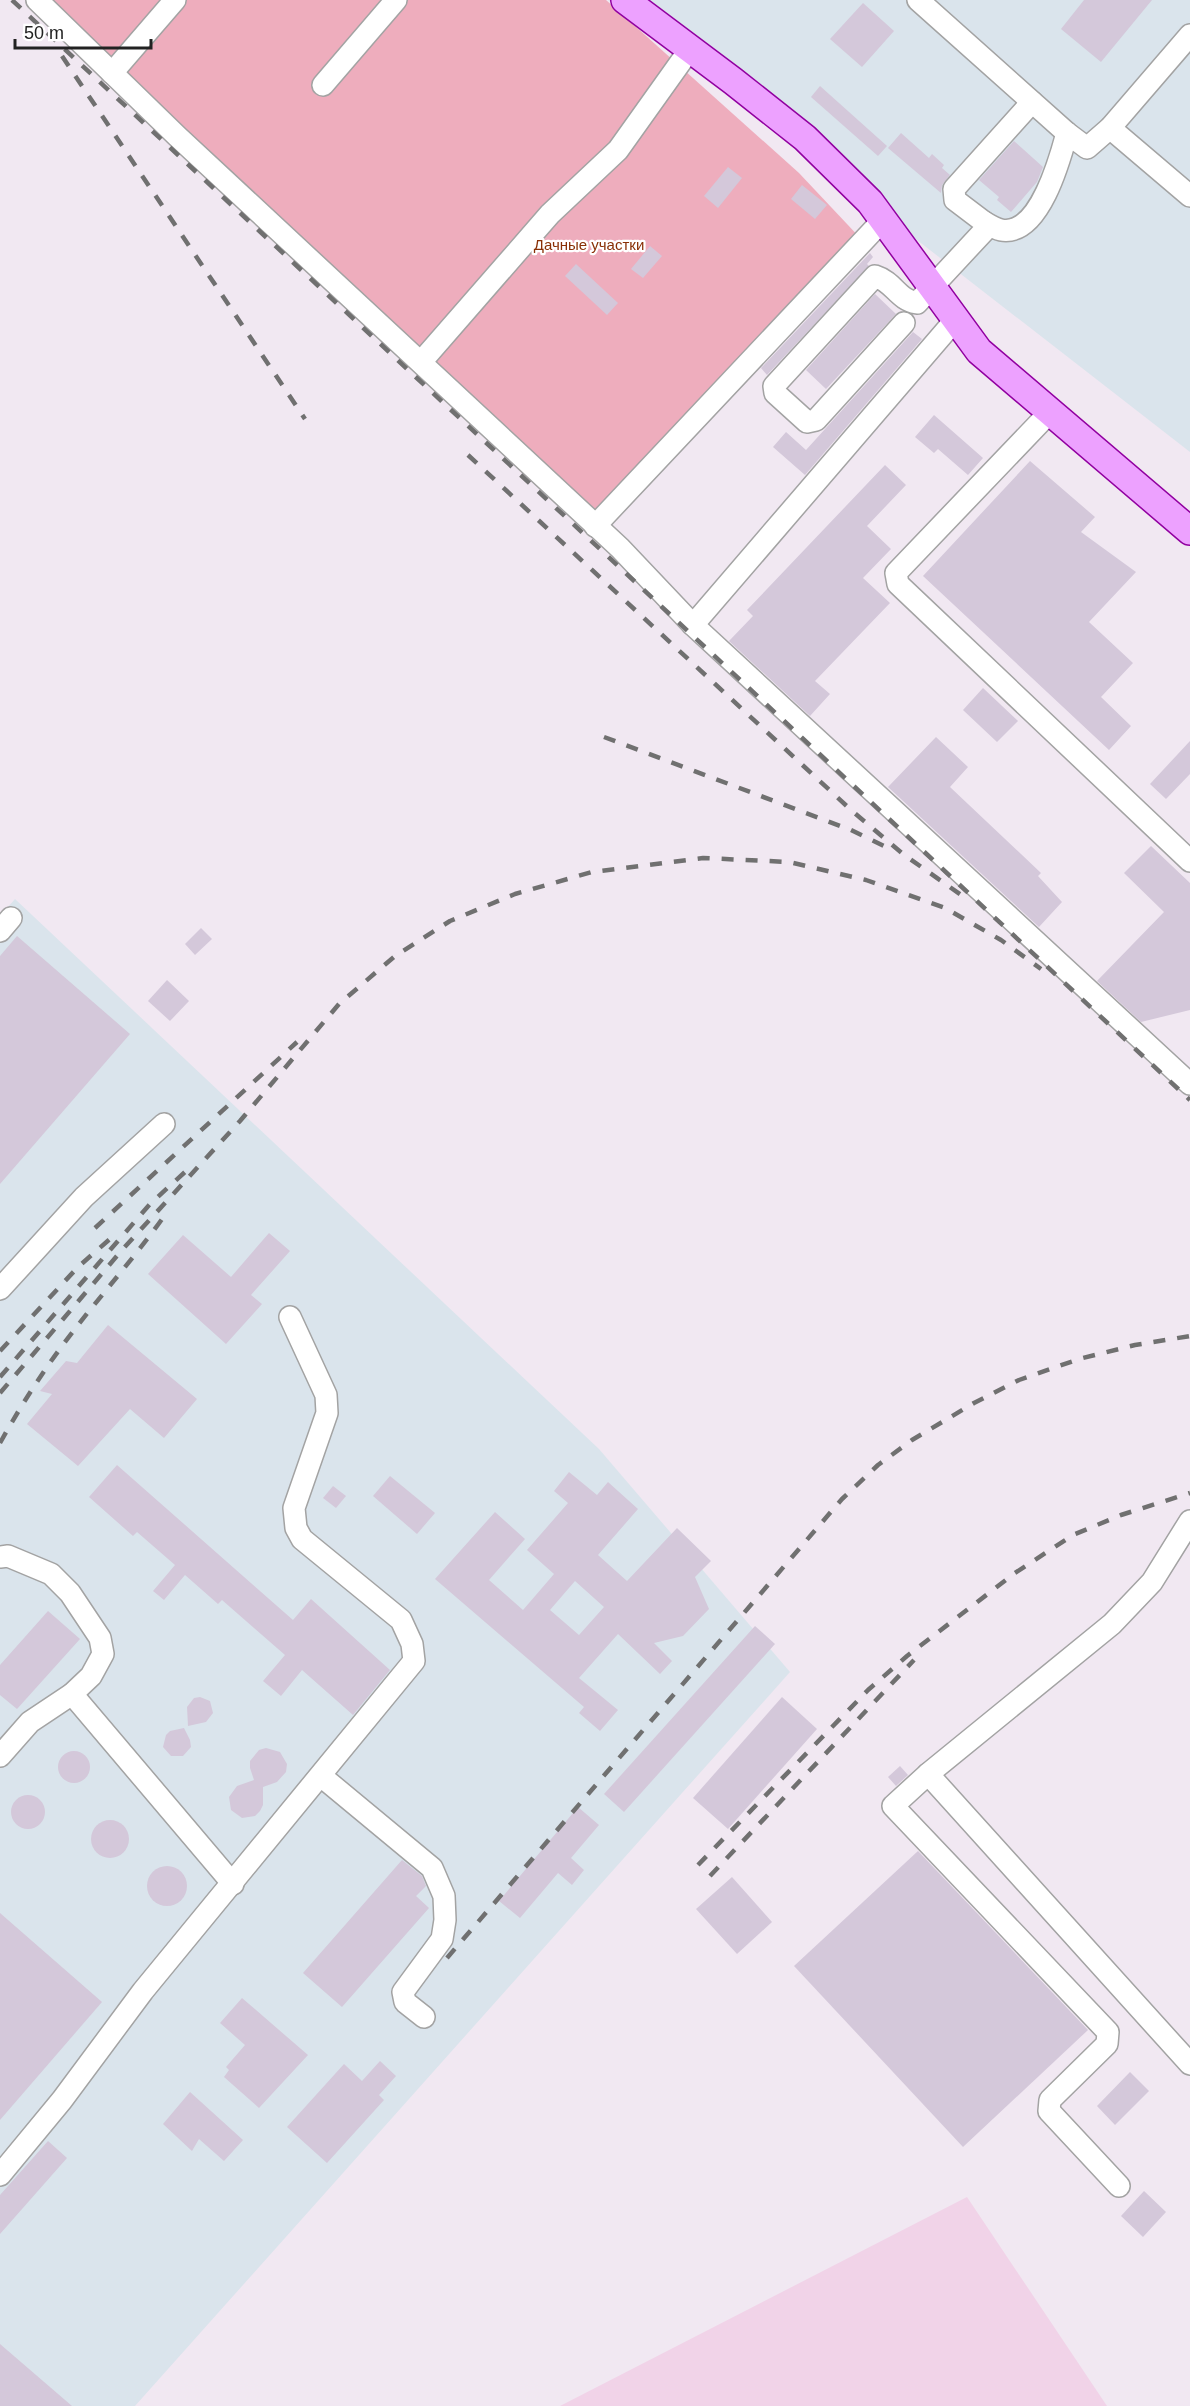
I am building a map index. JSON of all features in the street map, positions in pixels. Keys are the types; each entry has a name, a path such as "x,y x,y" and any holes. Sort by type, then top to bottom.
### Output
{"main road":[{"path":"625,0 805,138 870,202 979,351 1190,531"}],"lane":[{"path":"37,0 595,526 693,625 1190,1084"},
{"path":"112,73 175,0"},
{"path":"323,85 396,0"},
{"path":"918,0 1067,133 1087,148 1110,128 1190,35"},
{"path":"421,362 550,214 618,150 690,49"},
{"path":"1032,102 954,189 955,200 984,222 1002,231 1017,228 1030,219 1047,192 1067,133"},
{"path":"1110,128 1190,196"},
{"path":"595,526 883,220"},
{"path":"904,323 816,420 807,422 775,393 774,386 875,276 885,279 907,302 916,303 984,231 984,222"},
{"path":"693,625 956,319"},
{"path":"1050,411 896,573 898,584 1190,861"},
{"path":"0,1289 84,1197 164,1124"},
{"path":"0,2175 62,2100 144,1991 414,1661 412,1644 400,1620 302,1539 296,1528 294,1508 327,1413 326,1395 290,1317"},
{"path":"1119,2186 1049,2111 1050,2100 1107,2044 1108,2032 893,1806 928,1774 1112,1624 1152,1582 1190,1521"},
{"path":"0,1557 8,1556 51,1574 70,1593 100,1638 103,1654 91,1676 72,1694 30,1722 0,1756"},
{"path":"72,1694 232,1884"},
{"path":"928,1774 1190,2064"},
{"path":"321,1776 432,1868 436,1877 444,1896 446,1920 442,1938 403,1992 405,2002 424,2017"}],"shaded area":[{"path":"608,0 1190,0 1190,452"},
{"path":"15,899 599,1449 790,1672 135,2406 0,2406 0,916"},
{"path":"967,2197 1107,2406 560,2406"}],"green space":[{"name":"Дачные участки","path":"45,0 606,0 799,173 863,241 597,518"}],"building":[{"path":"1084,0 1152,0 1101,62 1061,29"},
{"path":"863,3 894,31 862,67 830,39"},
{"path":"820,86 887,146 878,156 811,97"},
{"path":"901,133 929,158 932,154 944,165 942,168 950,175 942,185 941,193 888,148"},
{"path":"1014,141 1043,167 1037,182 1011,212 997,200 999,197 979,180"},
{"path":"728,167 742,178 718,208 704,196"},
{"path":"802,185 827,205 815,219 791,199"},
{"path":"650,246 662,256 643,278 631,269"},
{"path":"870,253 873,257 867,264 869,266 767,375 761,368"},
{"path":"576,264 618,303 607,315 565,276"},
{"path":"875,294 896,314 826,389 806,370"},
{"path":"913,332 922,339 805,475 773,447 786,432 806,450"},
{"path":"934,415 983,458 968,475 938,449 934,453 915,437"},
{"path":"1030,461 1095,517 1081,532 1136,572 1089,622 1133,663 1101,697 1131,726 1109,750 923,576"},
{"path":"885,465 906,485 867,526 891,549 863,578 890,603 815,681 830,694 810,716 729,641 753,616 747,610"},
{"path":"983,688 1018,721 997,742 963,710"},
{"path":"936,737 968,767 950,787 1041,873 1038,876 1062,902 1039,927 888,787"},
{"path":"1190,741 1190,774 1166,799 1150,784"},
{"path":"1151,846 1190,883 1190,1010 1141,1022 1097,981 1164,912 1124,873"},
{"path":"201,928 212,939 195,955 185,944"},
{"path":"17,936 130,1034 0,1184 0,956"},
{"path":"167,980 189,1001 170,1021 148,1001"},
{"path":"269,1233 290,1251 251,1295 262,1304 226,1344 148,1274 183,1235 231,1277"},
{"path":"108,1325 197,1399 164,1438 130,1409 78,1466 27,1424 52,1394 40,1391 66,1361 77,1363"},
{"path":"117,1465 293,1620 311,1599 390,1670 353,1715 302,1670 281,1696 263,1681 285,1655 222,1600 218,1604 185,1575 164,1600 153,1591 175,1565 137,1532 133,1536 89,1497"},
{"path":"569,1472 597,1495 608,1482 638,1509 598,1555 627,1581 677,1528 711,1561 695,1577 709,1609 683,1636 654,1643 672,1661 660,1674 618,1634 579,1678 618,1710 600,1731 579,1713 584,1707 435,1579 495,1512 525,1539 489,1580 523,1610 554,1574 527,1550 568,1503 554,1491","holes":["575,1581 604,1607 579,1635 550,1610"]},
{"path":"390,1476 435,1513 417,1534 373,1496"},
{"path":"333,1486 346,1496 336,1508 323,1498"},
{"path":"48,1611 80,1639 17,1709 0,1695 0,1665"},
{"path":"755,1626 775,1644 624,1812 604,1794"},
{"path":"200,1697 210,1701 213,1713 206,1722 188,1726 187,1707 194,1698"},
{"path":"782,1697 817,1729 728,1829 693,1798"},
{"path":"184,1728 191,1747 183,1756 171,1756 163,1747 166,1735 170,1731"},
{"path":"266,1748 280,1752 287,1764 286,1772 277,1782 263,1787 263,1805 260,1811 255,1816 242,1818 231,1810 229,1797 237,1786 254,1780 250,1761 259,1750"},
{"path":"74,1751 85,1756 90,1767 85,1778 74,1783 63,1778 58,1767 63,1756"},
{"path":"900,1766 908,1775 896,1786 888,1777"},
{"path":"28,1795 40,1800 45,1812 40,1824 28,1829 16,1824 11,1812 16,1800"},
{"path":"578,1807 599,1825 571,1858 584,1870 572,1885 558,1873 520,1918 499,1901"},
{"path":"110,1820 117,1821 123,1826 128,1832 128,1846 123,1852 117,1857 110,1858 103,1857 97,1852 92,1846 91,1839 92,1832 97,1826 103,1821"},
{"path":"918,1851 1088,2030 963,2147 794,1966"},
{"path":"402,1860 422,1876 426,1886 416,1896 429,1908 342,2007 303,1973"},
{"path":"167,1866 175,1867 181,1872 186,1878 186,1894 181,1900 175,1905 167,1906 159,1905 153,1900 148,1894 147,1886 148,1878 153,1872 159,1867"},
{"path":"732,1877 772,1922 737,1954 696,1909"},
{"path":"0,1913 102,2002 0,2120"},
{"path":"242,1998 308,2055 259,2108 224,2077 229,2070 226,2067 245,2045 220,2023"},
{"path":"380,2061 396,2076 379,2095 384,2100 327,2163 287,2127 344,2064 362,2081"},
{"path":"1130,2072 1149,2091 1115,2125 1097,2106"},
{"path":"190,2092 243,2140 224,2161 199,2139 192,2151 163,2124"},
{"path":"48,2141 67,2158 0,2234 0,2195"},
{"path":"1144,2191 1166,2212 1143,2237 1121,2216"},
{"path":"0,2344 72,2406 0,2406"}],"railway":[{"path":"12,0 1190,1100"},
{"path":"62,56 305,419"},
{"path":"468,455 851,810 903,854 964,897"},
{"path":"604,737 851,830 886,847"},
{"path":"0,1393 122,1250 240,1121 339,1004 395,956 450,921 515,894 592,872 703,858 789,862 866,880 945,908 1001,940 1041,969"},
{"path":"95,1228 297,1042"},
{"path":"0,1377 150,1204 185,1172"},
{"path":"0,1443 54,1358 167,1212"},
{"path":"0,1351 78,1267 111,1238"},
{"path":"447,1958 842,1499 878,1465 912,1440 974,1403 1019,1380 1079,1359 1135,1345 1190,1336"},
{"path":"698,1865 868,1690 907,1656 1015,1573 1073,1535 1121,1515 1190,1493"},
{"path":"710,1876 914,1660"}]}
